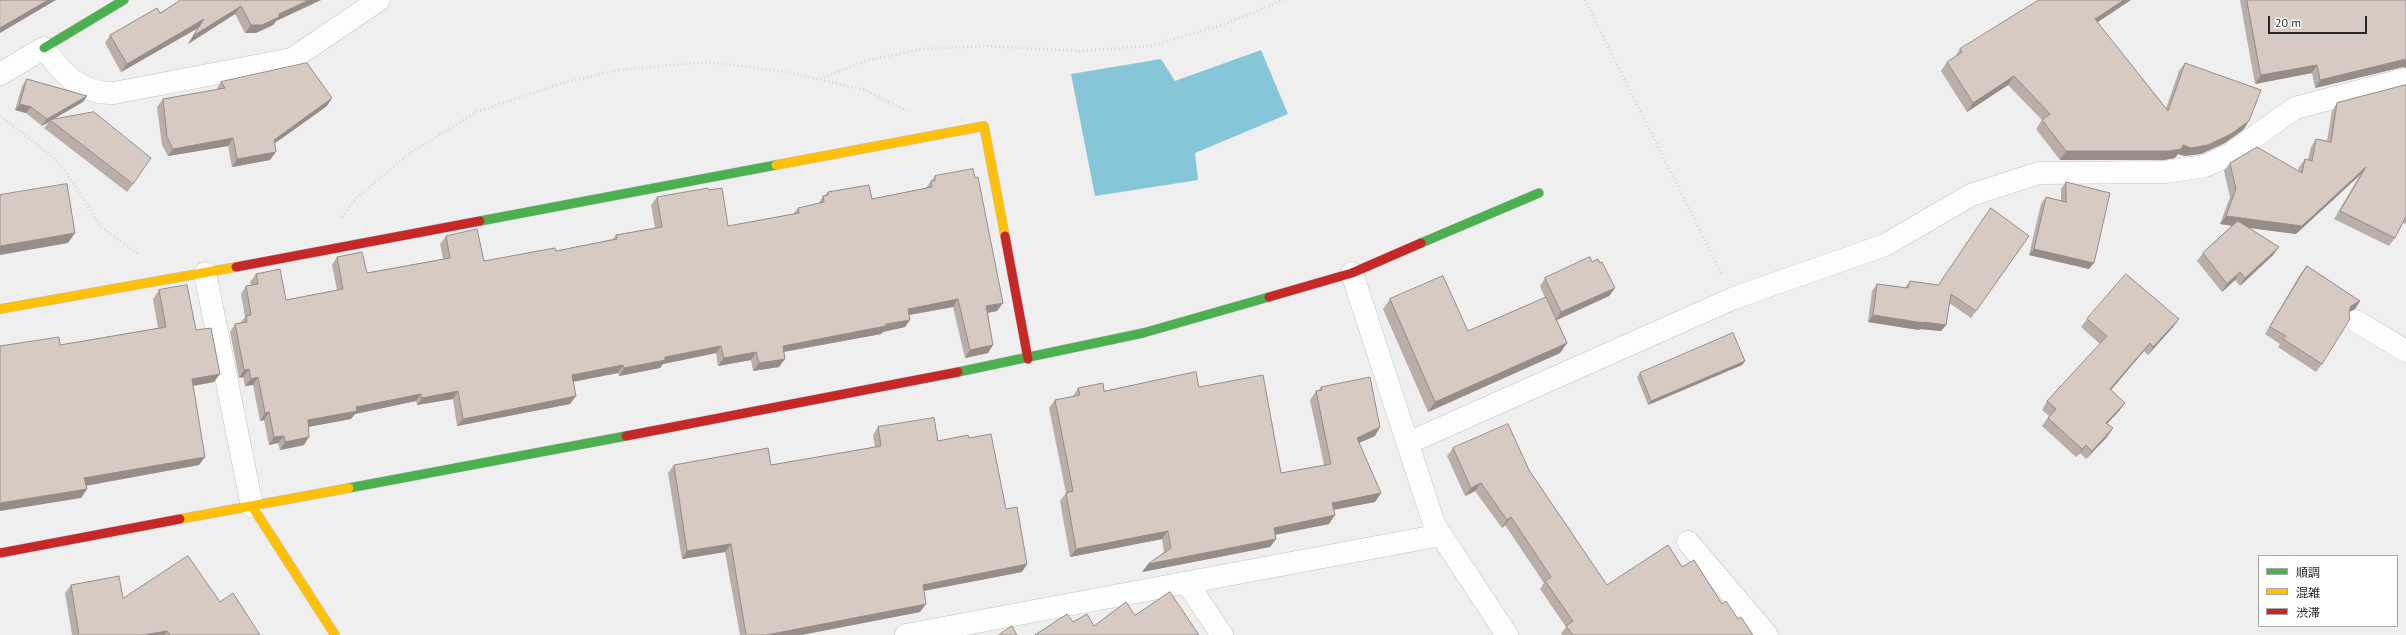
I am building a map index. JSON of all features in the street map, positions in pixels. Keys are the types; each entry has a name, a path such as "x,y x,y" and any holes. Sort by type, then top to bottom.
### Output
{"street":[{"path":"0,74 124,0"},
{"path":"44,48 70,79 97,94 114,93 292,59 379,0"},
{"path":"1408,443 1734,298 1798,278 1885,245 1971,195 2014,179 2039,173 2165,172 2205,166 2231,154 2295,108 2406,79"},
{"path":"0,309 204,273 984,126 1028,359"},
{"path":"0,553 1028,359 1143,333 1352,273 1539,193"},
{"path":"204,273 252,506 335,635"},
{"path":"1352,273 1434,524 1507,635"},
{"path":"2356,321 2406,351"},
{"path":"917,634 1441,535"},
{"path":"1688,542 1767,635"},
{"path":"1187,583 1222,635"}],"path":[{"path":"820,80 868,60 922,49 986,46 1080,51 1150,46 1222,25 1284,0"},
{"path":"1585,0 1734,298"},
{"path":"316,252 356,198 409,154 476,112 562,83 619,70 706,62 782,71 865,90 908,111"},
{"path":"0,116 53,157 64,169 101,227 140,255 147,256"}],"water":[{"path":"1261,50 1288,114 1195,153 1198,180 1095,196 1071,74 1161,59 1175,81"}],"building":[{"path":"0,0 48,0 0,28"},
{"path":"181,0 309,0 279,14 279,17 262,25 251,25 241,6 193,36 204,19 127,64 110,35 157,8 160,13"},
{"path":"2039,0 2124,0 2095,19 2168,111 2185,63 2261,90 2249,121 2231,134 2208,145 2191,148 2183,145 2181,149 2170,151 2066,151 2042,120 2050,114 2014,76 1973,103 1947,62 1962,52 1960,49"},
{"path":"2247,0 2406,0 2406,59 2320,80 2317,65 2261,75"},
{"path":"307,63 332,98 274,140 276,152 237,159 233,138 173,149 167,137 163,99 225,88 221,82"},
{"path":"27,79 87,96 47,119 31,107 20,104"},
{"path":"2406,85 2406,216 2395,238 2340,211 2366,167 2302,226 2226,216 2236,189 2230,163 2257,147 2302,173 2305,159 2312,161 2316,139 2331,142 2337,103"},
{"path":"94,112 151,158 133,184 50,120"},
{"path":"973,169 975,178 978,177 1003,303 986,306 993,345 970,350 958,299 908,309 910,320 783,346 785,359 759,363 756,352 724,358 721,346 665,357 665,360 624,368 623,365 572,375 576,396 463,419 458,391 422,398 421,394 356,407 357,411 308,420 309,437 285,442 284,436 274,437 269,412 265,413 258,377 251,379 249,369 244,370 235,324 247,322 246,316 251,315 246,286 258,284 256,274 280,269 286,300 343,289 337,257 362,252 367,273 450,258 446,236 477,229 484,261 555,248 556,251 617,239 616,235 662,227 657,197 708,188 709,190 722,188 728,226 799,213 798,208 824,202 823,196 828,195 828,192 869,185 872,199 932,187 931,181 935,181 935,176"},
{"path":"2066,182 2110,193 2094,263 2034,249 2046,197 2066,202"},
{"path":"67,184 75,233 0,246 0,195"},
{"path":"1991,208 2029,236 1976,311 1951,294 1946,325 1873,315 1877,284 1908,288 1910,281 1938,285"},
{"path":"2238,221 2279,247 2245,278 2240,272 2227,284 2203,253"},
{"path":"1590,257 1592,262 1598,259 1600,263 1602,262 1615,288 1561,312 1545,278"},
{"path":"2307,266 2360,301 2351,306 2349,313 2350,319 2322,364 2283,339 2286,336 2270,327"},
{"path":"2126,274 2179,319 2153,347 2150,343 2110,389 2125,403 2106,423 2113,428 2092,451 2086,445 2082,449 2048,418 2056,409 2047,401 2107,336 2087,319"},
{"path":"1443,276 1468,331 1546,297 1567,343 1435,402 1390,299"},
{"path":"187,285 196,330 211,328 220,374 192,379 205,457 84,478 87,489 0,503 0,346 59,337 60,345 166,327 159,290"},
{"path":"1733,333 1745,361 1651,401 1640,373"},
{"path":"1196,372 1199,387 1263,375 1281,473 1331,464 1316,391 1322,390 1321,387 1370,377 1380,427 1357,438 1381,493 1332,503 1335,515 1274,528 1276,539 1148,564 1171,548 1168,531 1076,549 1066,493 1073,491 1055,400 1080,395 1078,388 1103,383 1104,391"},
{"path":"934,418 938,441 968,435 969,438 991,434 1006,509 1017,507 1027,564 923,585 926,604 766,635 746,635 731,544 687,551 674,465 768,448 771,465 881,446 878,427"},
{"path":"1508,424 1529,470 1607,585 1668,545 1682,567 1694,560 1722,604 1726,601 1738,619 1741,617 1753,635 1573,635 1566,626 1573,621 1545,581 1551,577 1511,517 1507,520 1481,483 1471,488 1453,448"},
{"path":"188,556 220,602 233,593 260,635 170,635 167,631 143,635 79,635 71,585 119,576 123,598"},
{"path":"1170,592 1199,635 1035,635 1067,614 1073,622 1087,614 1094,626 1126,602 1135,615"},
{"path":"1012,626 1017,635 999,635"}],"traffic: fast":[{"path":"44,48 124,0"},
{"path":"480,221 776,165"},
{"path":"1421,243 1539,193"},
{"path":"958,372 1143,333 1269,297"},
{"path":"349,488 626,436"}],"traffic: slow":[{"path":"776,165 984,126 1005,236"},
{"path":"0,309 236,267"},
{"path":"180,519 349,488"},
{"path":"252,506 335,635"}],"traffic: jam":[{"path":"236,267 480,221"},
{"path":"1005,236 1028,359"},
{"path":"1269,297 1352,273 1421,243"},
{"path":"626,436 958,372"},
{"path":"0,553 180,519"}]}
